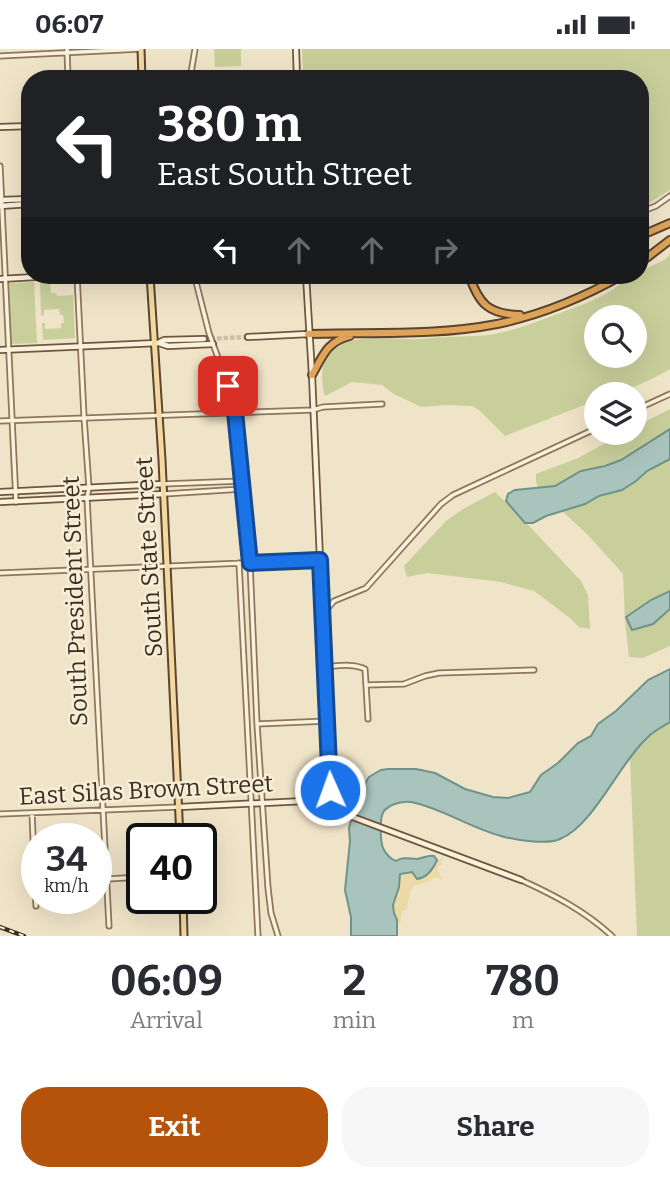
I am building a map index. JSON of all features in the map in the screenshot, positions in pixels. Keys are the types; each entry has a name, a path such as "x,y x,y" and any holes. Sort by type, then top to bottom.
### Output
{"highway":[{"path":"649,232 670,223"},
{"path":"649,256 670,240"},
{"path":"472,284 475,292 488,307 506,315 526,316"},
{"path":"309,334 432,331 498,324 557,307 607,284"},
{"path":"312,375 323,352 331,344 341,338 363,333"}],"main road":[{"path":"141,49 142,70"},
{"name":"South State Street","path":"151,284 168,566 179,823"},
{"path":"183,914 184,936"}],"street":[{"path":"0,56 141,49"},
{"path":"192,70 195,49"},
{"path":"296,49 297,70"},
{"path":"67,51 68,70"},
{"path":"0,127 21,126"},
{"path":"0,166 3,279 16,502"},
{"path":"649,209 670,196"},
{"path":"1,203 21,202"},
{"path":"3,279 21,278"},
{"name":"South President Street","path":"77,284 104,823"},
{"path":"197,284 235,412 250,563 268,888 271,913 278,936"},
{"path":"306,284 331,809"},
{"path":"248,337 309,334"},
{"path":"0,350 204,339"},
{"path":"156,342 168,346 213,344"},
{"path":"647,405 670,394"},
{"path":"0,421 313,410 323,407 382,404"},
{"path":"322,610 334,601 366,588 441,504 453,495 584,434"},
{"path":"0,492 242,481"},
{"path":"0,502 243,489"},
{"path":"0,573 320,560"},
{"path":"239,563 258,936"},
{"path":"325,667 356,666 365,669 368,719"},
{"path":"366,685 404,684 439,673 534,670"},
{"path":"257,724 327,721"},
{"path":"305,801 327,795 330,790"},
{"name":"East Silas Brown Street","path":"0,814 305,801 521,880"},
{"path":"32,813 32,823"},
{"path":"521,880 581,911 612,936"},
{"name":"South President Street","path":"108,914 109,926"}],"green space":[{"path":"214,49 241,49 241,66 215,67"},
{"path":"302,49 670,49 670,190 649,203 649,70 303,70"},
{"path":"670,254 670,369 644,382 584,382 584,405 505,436 472,406 421,407 382,385 352,382 325,396 322,383 324,363 331,351 344,343 371,338 418,339 497,334 596,299 621,284 649,284 649,267 666,259"},
{"path":"9,283 34,284 37,343 11,344"},
{"path":"40,284 50,284 51,293 56,293 57,296 73,295 75,338 43,340 42,323 45,323 45,329 61,328 61,323 64,323 59,309 44,310 44,315 41,316"},
{"path":"670,409 670,429 647,444 647,421"},
{"path":"602,445 645,445 621,460 588,469 555,486 538,487 536,474 578,458"},
{"path":"670,459 670,591 626,617 639,629 653,624 670,609 670,646 643,658 629,657 625,621 623,574 562,511 622,490 647,471"},
{"path":"495,492 581,581 588,595 590,629 579,627 534,591 501,582 427,573 407,577 404,566 446,521"},
{"path":"670,722 670,936 637,936 630,757 647,738"}],"sand":[{"path":"441,858 443,864 437,868 442,879 435,877 413,886 407,909 402,911 400,924 394,905 400,873 412,872 417,879 421,878"}],"water":[{"path":"670,429 670,459 647,471 622,490 599,496 585,504 546,516 533,523 525,523 506,501 508,494 515,490 555,486 581,471 621,460"},
{"path":"670,591 670,609 653,624 632,630 626,617"},
{"path":"670,669 670,722 650,735 637,748 584,821 560,839 539,842 507,838 411,802 396,803 384,811 381,837 389,857 396,861 434,856 437,860 423,877 417,879 412,872 400,874 393,905 397,936 351,936 351,917 345,890 349,828 358,795 369,777 381,770 416,769 435,773 465,789 493,797 508,798 530,792 541,775 578,743 591,736 598,724 616,711 648,680"}],"tunnel":[{"path":"204,339 248,337"}],"railway":[{"path":"0,927 24,936"}],"route":[{"path":"228,386 235,412 250,563 320,560 330,790"}]}
